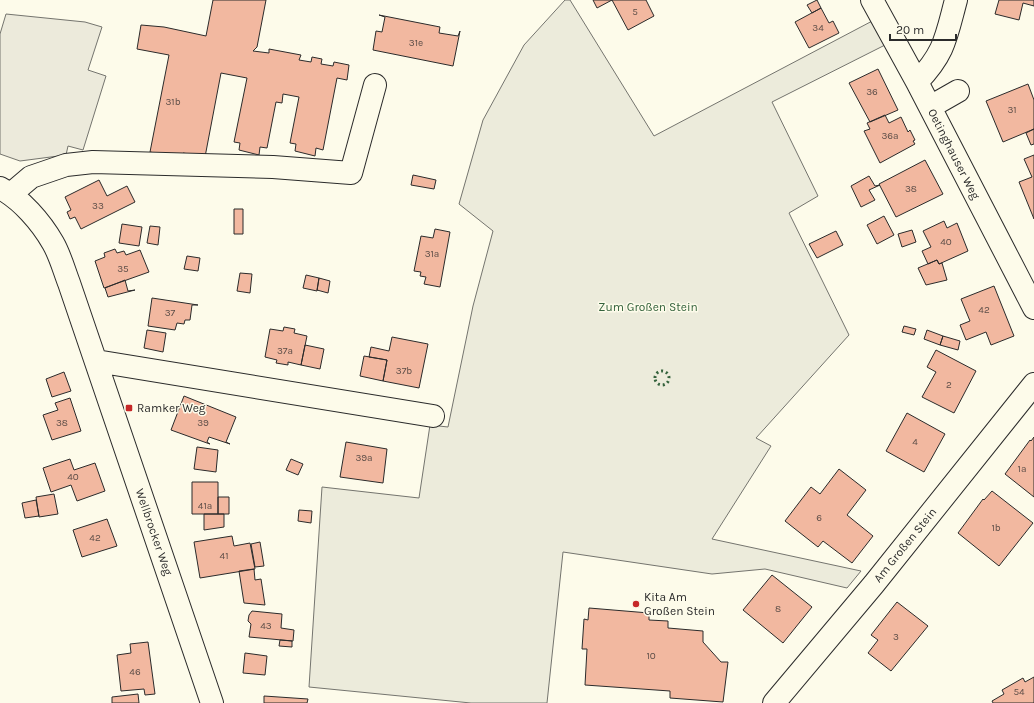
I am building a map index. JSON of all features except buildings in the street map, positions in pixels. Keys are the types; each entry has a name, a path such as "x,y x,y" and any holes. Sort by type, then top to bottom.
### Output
{"street":[{"name":"Oetinghauser Weg","path":"872,0 917,82 1034,308"},
{"path":"917,82 939,56 945,42 956,0"},
{"path":"6,191 31,176 66,165 93,162 273,167 350,173 375,85"},
{"path":"930,107 958,91"},
{"name":"Wellbrocker Weg","path":"6,191 37,221 54,243 212,703"},
{"path":"96,362 433,416"},
{"name":"Am Großen Stein","path":"774,703 874,584 1034,384"}],"green space":[{"name":"Zum Großen Stein","path":"565,0 570,0 654,136 876,19 889,43 772,102 818,196 789,213 849,335 756,438 771,446 712,539 861,571 847,588 765,569 712,574 563,552 547,703 471,703 309,687 322,487 419,498 430,425 448,427 473,306 493,231 459,204 483,120 524,45"}],"shaded area":[{"path":"6,14 85,22 102,27 88,70 106,76 83,150 68,146 66,155 20,161 0,154 0,34"}],"hedge":[{"path":"662,371 667,373 669,378 667,383 662,385 657,383 655,378 657,373 662,371"}],"place":[{"name":"Ramker Weg","path":"129,408"},
{"name":"Kita Am Großen Stein","path":"636,604"}]}
